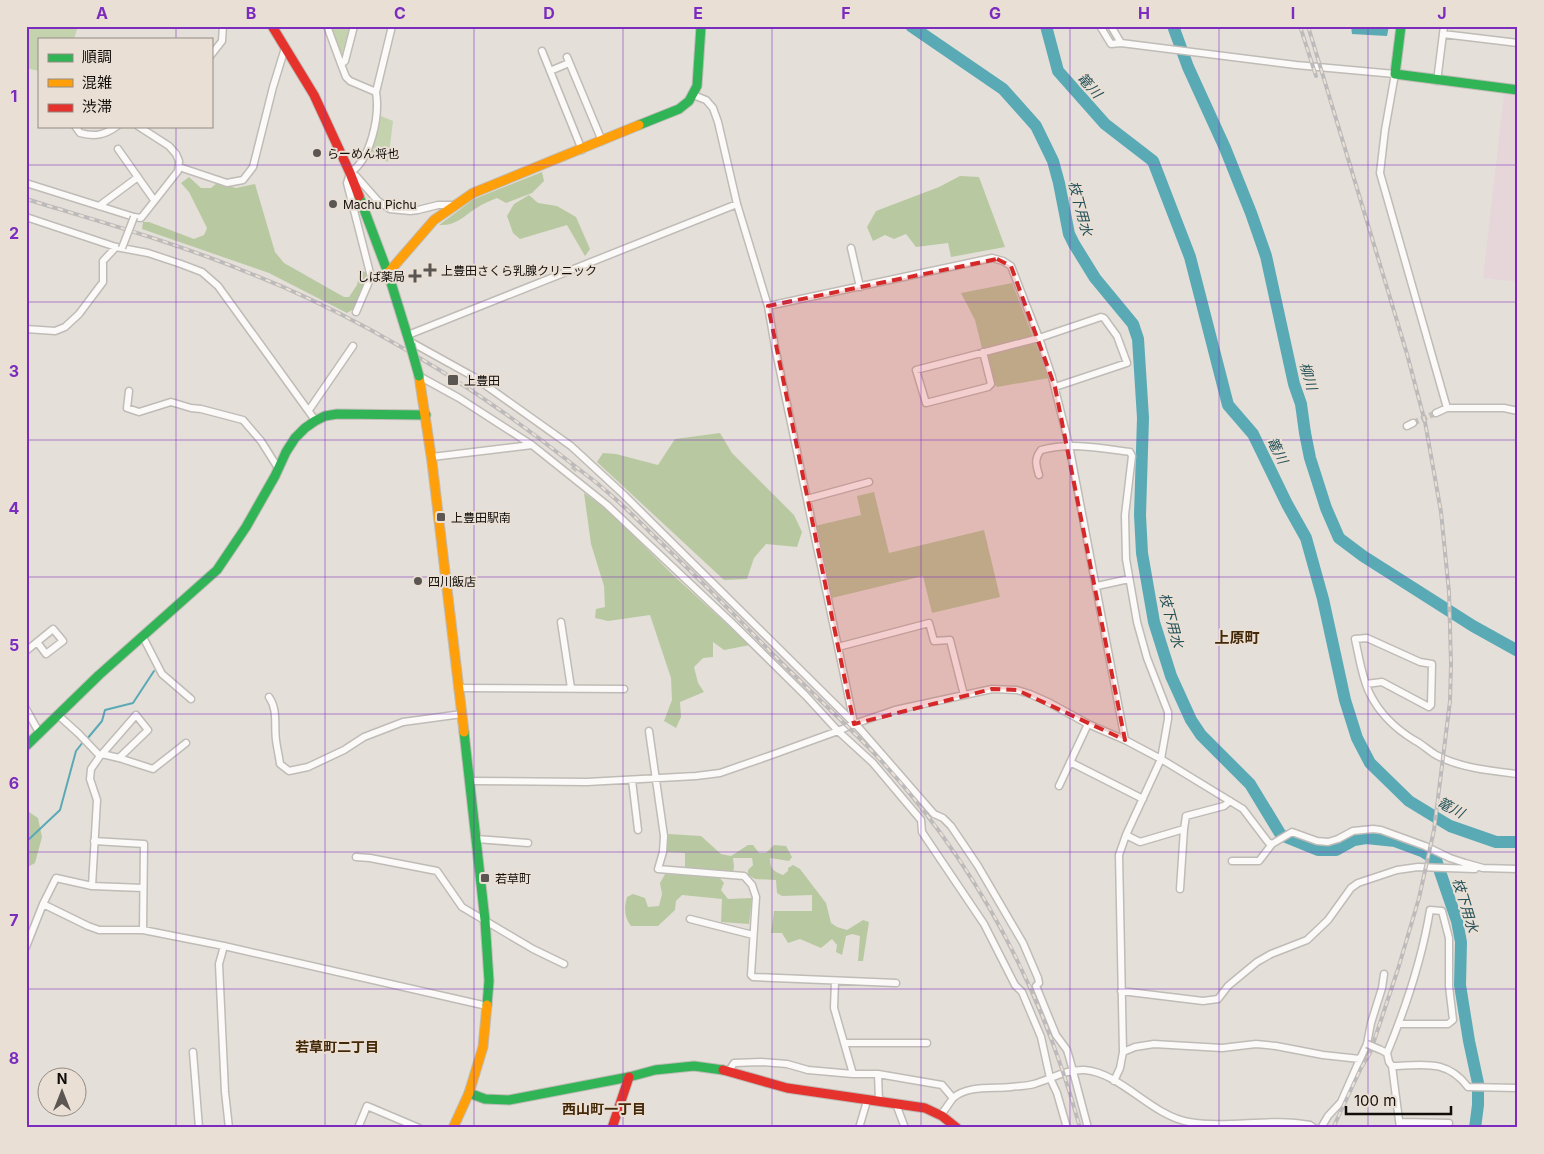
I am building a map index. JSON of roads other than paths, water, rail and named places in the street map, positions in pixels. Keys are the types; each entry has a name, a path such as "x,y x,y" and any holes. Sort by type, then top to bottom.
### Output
{"street":[{"path":"212,54 222,41 223,26"},
{"path":"272,26 314,94 350,172 388,273 409,340 419,376 426,415 470,781 485,920 489,982 483,1048 469,1093 453,1128"},
{"path":"327,26 346,77 350,81 376,92"},
{"path":"341,64 345,62 354,26"},
{"path":"356,312 370,277 347,183 350,172 355,169 367,151 377,117 378,103 376,92 392,26"},
{"path":"388,273 428,226 454,205 473,193 673,112 685,104 694,94 698,80 701,26"},
{"path":"1100,26 1111,44 1121,43 1175,49 1296,65 1395,74 1437,81 1518,90"},
{"path":"1111,26 1121,43"},
{"path":"1401,26 1380,173 1447,408"},
{"path":"1437,81 1443,30 1518,43"},
{"path":"179,167 227,183 243,180 253,167 285,48"},
{"path":"542,51 582,150"},
{"path":"550,71 568,60 602,141"},
{"path":"694,94 706,100 713,108 718,122 737,204 768,306 854,724"},
{"path":"76,128 80,133 96,135 108,133 115,128"},
{"path":"26,191 27,183 141,218 179,167 179,161 176,154 168,146 141,128"},
{"path":"118,148 154,200"},
{"path":"350,172 356,176 378,201 390,209 418,210 438,204 454,205"},
{"path":"100,206 138,177"},
{"path":"409,340 737,204"},
{"path":"26,217 119,247 148,253 202,272 208,276 218,286 315,420"},
{"path":"26,329 55,331 65,327 79,314 102,282 103,262 119,247 134,217"},
{"path":"851,248 860,287"},
{"path":"768,306 992,258 1011,266 1039,338 1055,387 1069,445 1125,740"},
{"path":"983,352 991,384 988,387 926,403 916,370 983,352 1039,338 1101,317 1104,318 1117,336 1127,363 1055,387"},
{"path":"409,340 474,377 570,446 581,460 637,507 854,724 934,814 943,818 951,826 978,866 1023,943 1038,978 1036,986 1056,1035 1067,1050 1088,1128"},
{"path":"309,410 353,346"},
{"path":"419,376 459,398 571,472 725,617 806,696 838,731 873,763 921,820 922,832 984,924 1016,986 1022,992 1041,1037 1050,1078 1057,1093 1067,1128"},
{"path":"129,391 127,408 139,412 171,402 243,420 261,441 278,468"},
{"path":"1436,413 1447,408 1504,408 1518,411"},
{"path":"26,746 99,675 217,570 246,527 297,434 315,420 331,414 350,412 426,415"},
{"path":"432,457 532,445"},
{"path":"1039,475 1036,457 1041,450 1054,446 1069,445 1130,452 1132,456 1125,522 1126,559 1137,622 1147,658 1168,716 1161,759 1126,835 1119,857 1123,1052 1120,1068 1114,1082"},
{"path":"807,499 869,482"},
{"path":"1097,586 1129,579"},
{"path":"561,622 571,688"},
{"path":"838,647 929,623 934,641 950,640 964,695"},
{"path":"143,637 162,674 191,699"},
{"path":"1366,684 1382,682 1429,707 1431,705 1432,664 1420,662 1367,638 1355,639 1366,684 1369,693 1377,707 1397,729 1436,755 1464,765 1518,774"},
{"path":"26,651 37,642"},
{"path":"458,688 624,689"},
{"path":"470,781 587,782 656,779 720,773 895,710 992,689 1017,690 1048,702 1088,724 1125,740 1161,759 1243,809 1268,842 1275,843"},
{"path":"269,697 273,703 276,715 276,739 280,764 289,771 308,767 344,750 364,737 404,722 462,714"},
{"path":"26,709 40,734"},
{"path":"58,715 101,755 119,758 153,769 186,743"},
{"path":"92,886 97,800 90,779 90,769 136,715 148,730 119,758"},
{"path":"1059,786 1088,724"},
{"path":"650,731 664,836 663,852 658,869 744,876 752,885 756,897 752,977 896,983"},
{"path":"1070,762 1143,799"},
{"path":"632,780 638,830"},
{"path":"1180,889 1186,816 1224,806 1230,801"},
{"path":"1126,835 1140,842 1184,829"},
{"path":"1232,861 1259,861 1275,843 1292,832 1317,841 1328,842 1353,831 1373,829 1382,830 1425,846 1450,858 1483,868"},
{"path":"476,839 528,843"},
{"path":"94,841 144,844 143,930"},
{"path":"356,857 370,858 437,872 462,907 533,949 564,964"},
{"path":"1121,991 1203,1001 1218,999 1228,986 1257,962 1271,954 1307,940 1328,920 1351,888 1358,883 1397,870 1418,867 1518,869"},
{"path":"26,947 43,904 56,878 92,886 143,888"},
{"path":"43,904 99,930 143,930 224,946 487,1006"},
{"path":"1384,1051 1399,1024 1426,934 1430,910 1442,911 1449,938 1449,986 1453,1020 1448,1024 1399,1024"},
{"path":"690,918 753,936"},
{"path":"224,946 219,964 225,1092 230,1128"},
{"path":"1321,1128 1328,1116 1341,1102 1367,1044 1384,974"},
{"path":"835,981 834,1008 853,1074"},
{"path":"844,1043 927,1043"},
{"path":"1123,1052 1135,1047 1154,1044 1222,1048 1256,1044 1360,1059"},
{"path":"1367,1044 1384,1051 1392,1066 1400,1125 1449,1123"},
{"path":"192,1052 199,1128"},
{"path":"729,1071 734,1063 761,1062 786,1064 808,1070 878,1074 942,1085 953,1098"},
{"path":"1392,1066 1438,1065 1459,1076 1468,1087 1518,1088"},
{"path":"469,1093 485,1099 509,1100 655,1070 694,1066 729,1071 786,1088 925,1108 941,1115 957,1128"},
{"path":"941,1115 959,1093 969,1090 1032,1084 1073,1070 1101,1074 1156,1108 1186,1122 1202,1124 1282,1121 1310,1125 1314,1128"},
{"path":"878,1074 880,1101"},
{"path":"612,1128 628,1077"},
{"path":"859,1128 867,1101"},
{"path":"896,1104 905,1128"},
{"path":"358,1128 367,1106 419,1128"}],"water":[{"path":"1351,26 1389,26 1387,36 1352,34"}],"waterway":[{"name":"枝下用水","path":"911,26 1003,89 1036,126 1053,161 1069,234 1095,278 1133,324 1138,339 1143,418 1140,515 1142,553 1154,622 1171,676 1191,720 1201,735 1250,784 1281,835 1318,850 1336,850 1354,840 1366,838 1395,841 1422,851 1436,860 1457,921 1461,942 1460,985 1478,1083 1475,1128"},
{"name":"篭川","path":"1046,26 1058,71 1105,124 1153,161 1190,257 1228,405 1253,434 1306,538 1323,599 1345,700 1357,738 1370,763 1409,801 1450,826 1496,842 1518,842"},
{"name":"柳川","path":"1173,26 1188,67 1225,148 1266,256 1294,384 1301,404 1310,458 1326,508 1339,538 1363,556 1473,626 1518,651"},
{"path":"87,739 102,721 105,710 133,703 154,671"},
{"path":"26,842 60,810 76,751 83,742"}],"tunnel":[{"path":"1413,423 1436,413"},
{"path":"573,470 579,463"}],"railway":[{"path":"1300,26 1316,76"},
{"path":"1308,26 1407,354 1425,422 1441,512 1449,592 1451,664 1450,701 1434,830 1419,898 1370,1053 1333,1128"},
{"path":"26,199 139,233 222,262 310,299 340,314 422,359 498,408 547,444 618,501 873,752 910,793 943,836 973,881 1000,927 1024,975 1046,1024 1080,1128"}],"place":[{"name":"らーめん将也","path":"317,153"},
{"name":"Machu Pichu","path":"333,204"},
{"name":"上豊田さくら乳腺クリニック","path":"430,270"},
{"name":"しば薬局","path":"415,276"},
{"name":"上豊田","path":"453,380"},
{"name":"上豊田駅南","path":"441,517"},
{"name":"四川飯店","path":"418,581"},
{"name":"若草町","path":"485,878"}],"district":[{"name":"上原町","path":"1237,637"},
{"name":"若草町二丁目","path":"337,1046"},
{"name":"西山町一丁目","path":"604,1108"}]}
